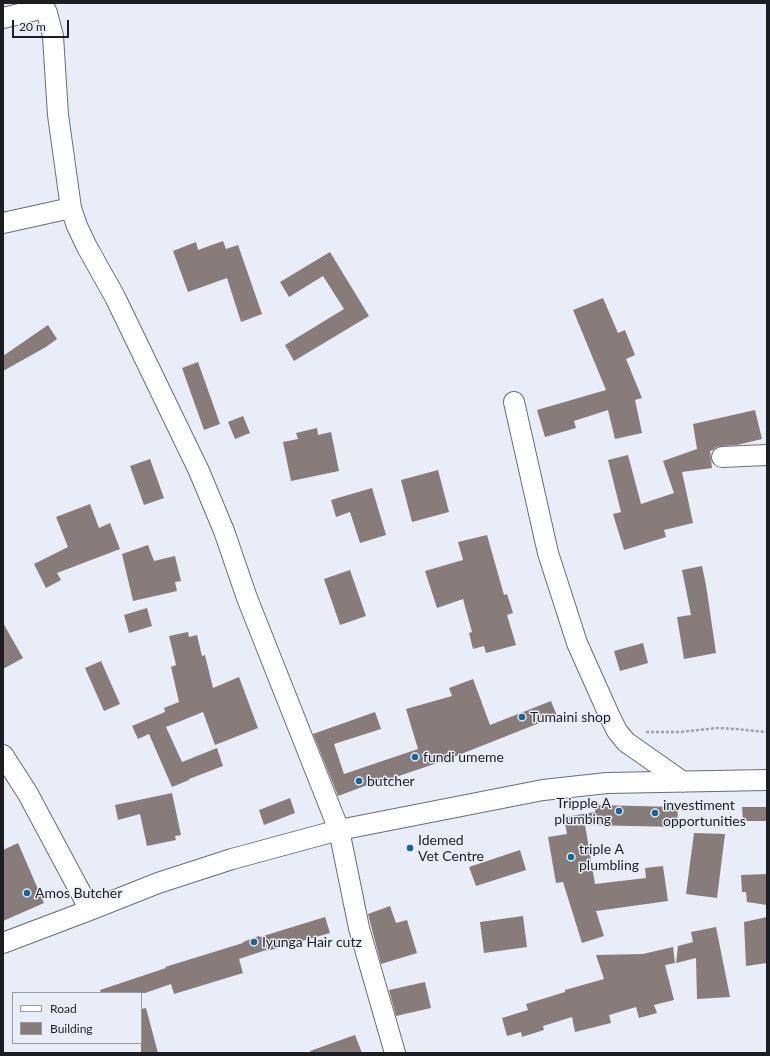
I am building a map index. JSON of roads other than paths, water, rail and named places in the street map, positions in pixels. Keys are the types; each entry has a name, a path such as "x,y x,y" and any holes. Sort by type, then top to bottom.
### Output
{"street":[{"path":"3,18 43,5 54,36 58,116 71,208 77,226 115,297 199,471 224,531 247,598 339,830 359,928 395,1053"},
{"path":"3,223 71,208"},
{"path":"514,402 548,553 577,643 617,731 626,742 683,782"},
{"path":"722,457 767,455"},
{"path":"3,755 28,794 90,910"},
{"path":"3,943 158,883 232,858 339,830 543,790 607,783 767,780"}],"place":[{"name":"Tumaini shop","path":"522,717"},
{"name":"fundi umeme","path":"415,757"},
{"name":"butcher","path":"359,781"},
{"name":"Tripple A plumbing","path":"619,811"},
{"name":"investiment opportunities","path":"655,813"},
{"name":"Idemed Vet Centre","path":"410,848"},
{"name":"triple A plumbling","path":"571,857"},
{"name":"Amos Butcher","path":"27,893"},
{"name":"Iyunga Hair cutz","path":"254,942"}]}
